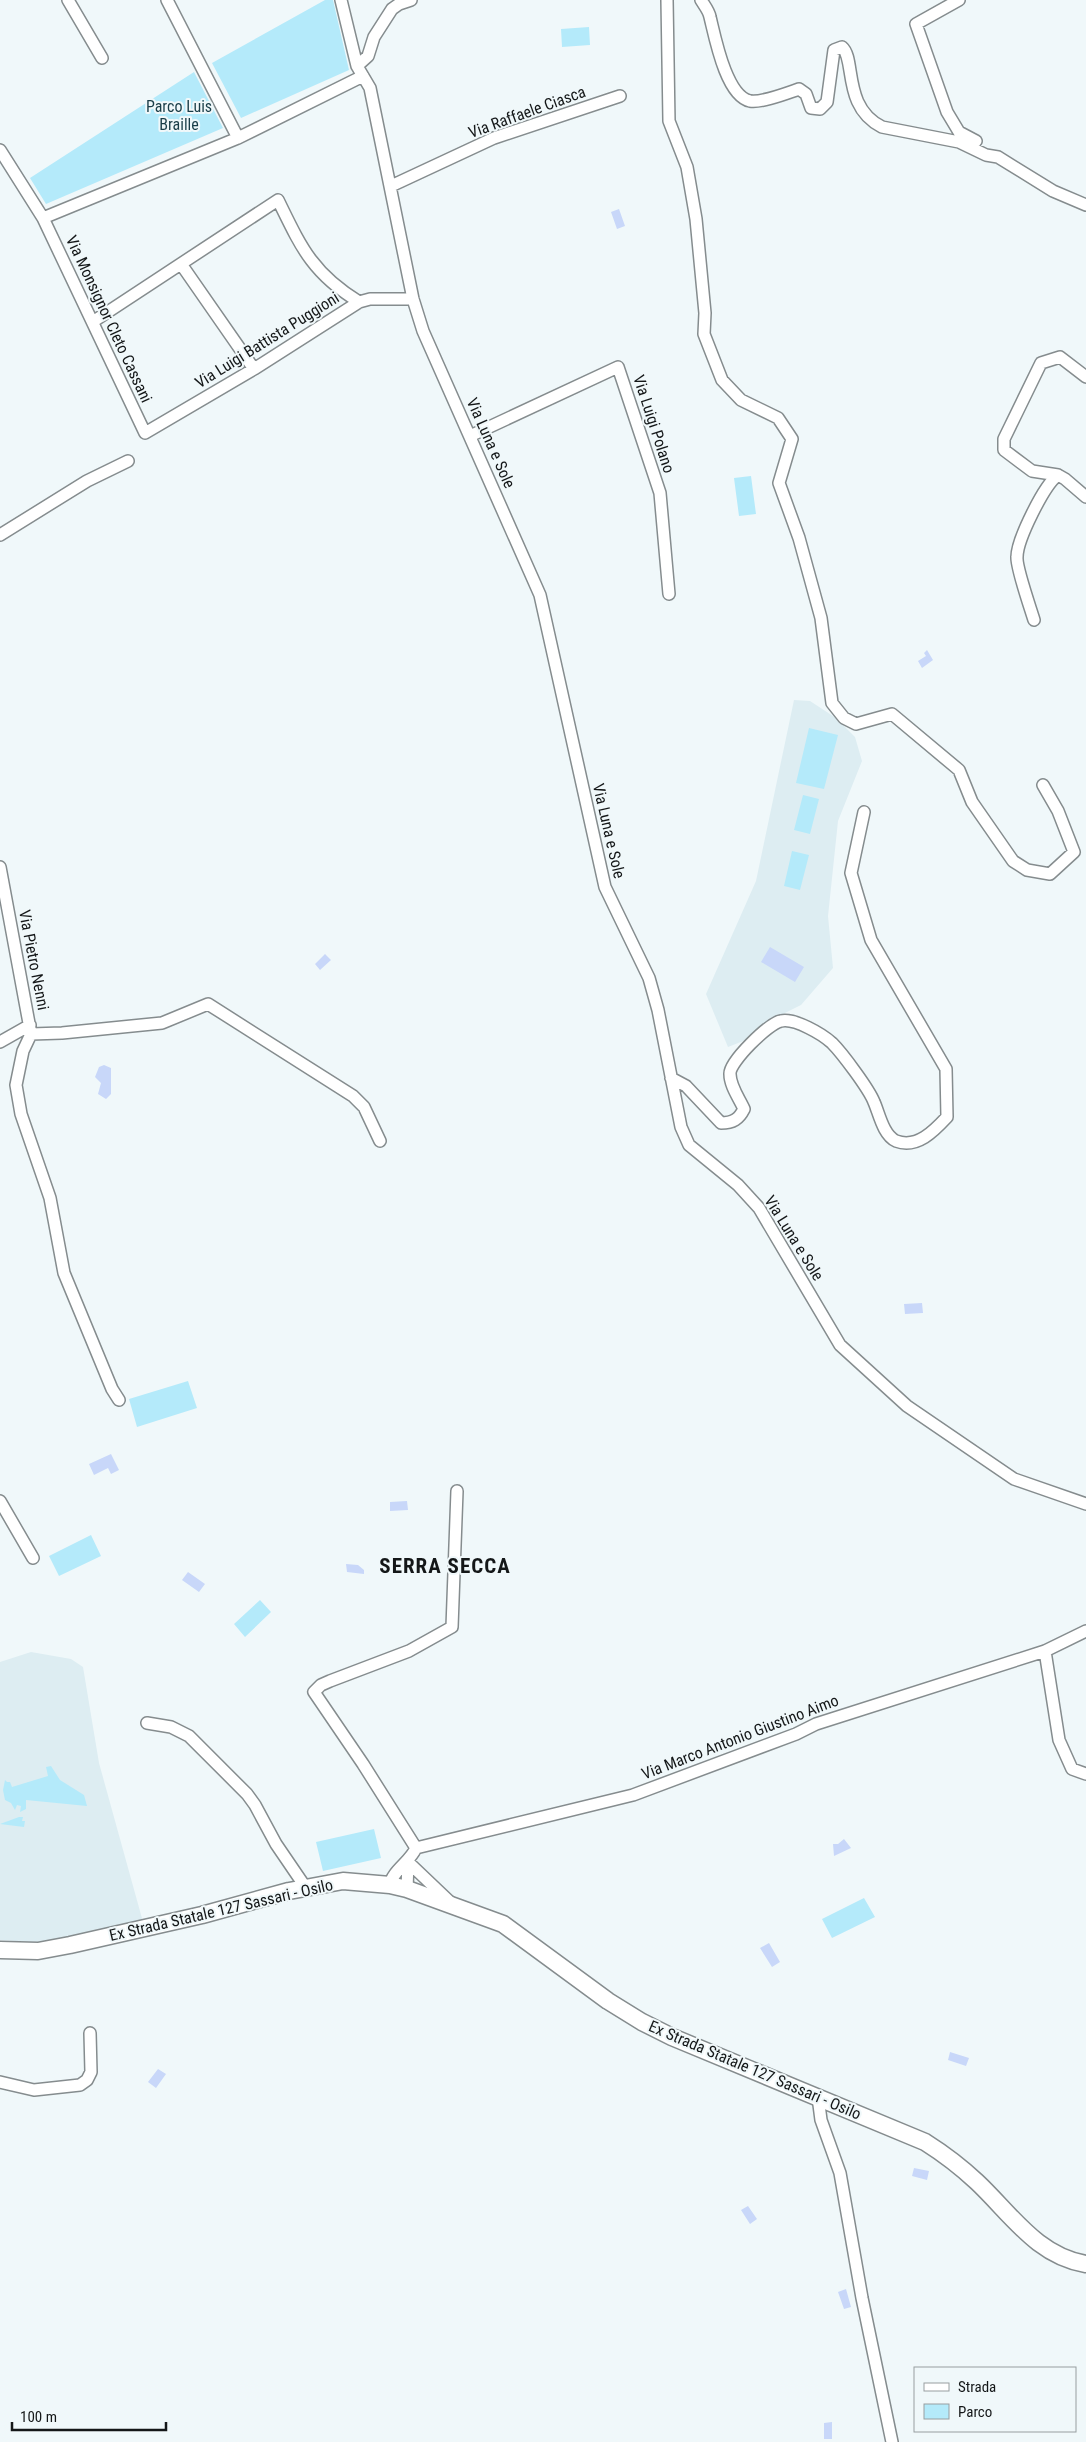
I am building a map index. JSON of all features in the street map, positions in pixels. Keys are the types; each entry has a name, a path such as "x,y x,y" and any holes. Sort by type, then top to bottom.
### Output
{"main road":[{"name":"Ex Strada Statale 127 Sassari - Osilo","path":"0,1950 38,1951 70,1945 202,1915 306,1888 343,1881 390,1885 407,1889 503,1924 608,2001 642,2022 925,2142 954,2161 1032,2239 1050,2252 1069,2261 1086,2264"}],"street":[{"path":"68,0 102,58"},
{"path":"168,0 238,138"},
{"name":"Via Luna e Sole","path":"341,0 360,71 370,88 413,299 423,331 540,594 604,887 649,978 680,1127 689,1145 738,1185 759,1208 840,1345 907,1406 1014,1479 1086,1504"},
{"path":"43,218 238,138 360,71 368,56 374,37 397,2 411,0"},
{"path":"667,0 669,121 686,167 696,218 705,313 704,334 722,380 741,400 778,418 792,439 779,483 799,538 821,618 832,703 844,718 856,724 892,714 959,770 972,802 1014,861 1027,870 1050,874 1074,852 1058,812 1043,785"},
{"path":"702,0 710,15 719,54 736,90 744,98 756,101 799,90 806,94 811,108 820,109 827,102 834,50 842,47 846,52 852,89 864,112 874,122 882,126 960,142 986,155 998,158"},
{"path":"959,0 916,24 947,112 959,132 1053,191 1086,205"},
{"name":"Via Raffaele Ciasca","path":"391,186 494,138 620,96"},
{"name":"Via Monsignor Cleto Cassani","path":"0,150 43,218 94,321 145,433"},
{"path":"94,321 278,200 305,254 336,288 359,302"},
{"path":"181,264 254,369"},
{"name":"Via Luigi Battista Puggioni","path":"145,433 254,369 359,302 370,299 413,299"},
{"path":"1086,377 1060,358 1041,363 1004,439 1004,450 1032,471 1058,476 1086,497"},
{"name":"Via Luigi Polano","path":"470,436 618,367 660,493 669,594"},
{"path":"0,535 87,482 128,461"},
{"path":"1034,620 1016,557 1045,488 1058,476"},
{"path":"671,1078 686,1086 722,1123 733,1122 740,1117 744,1109 729,1073 734,1061 769,1028 781,1021 799,1022 832,1043 874,1100 881,1120 892,1139 898,1142 917,1141 932,1133 947,1117 946,1069 872,940 852,873 864,812"},
{"name":"Via Pietro Nenni","path":"0,867 31,1029 0,1042"},
{"path":"119,1400 112,1388 64,1273 50,1198 21,1114 16,1085 23,1052 31,1029 62,1033 162,1023 208,1004 353,1096 364,1107 380,1140"},
{"path":"390,1885 391,1878 408,1862 416,1848 363,1764 314,1692 321,1685 409,1650 452,1627 457,1491"},
{"path":"0,1501 33,1558"},
{"name":"Via Marco Antonio Giustino Aimo","path":"416,1848 633,1795 796,1734 816,1724 1045,1651 1086,1631"},
{"path":"1045,1651 1059,1740 1072,1769 1086,1774"},
{"path":"147,1723 171,1727 189,1736 247,1794 276,1844 306,1888"},
{"path":"407,1889 408,1862"},
{"path":"408,1862 453,1905"},
{"path":"0,2082 34,2090 80,2085 87,2080 91,2072 90,2033"},
{"path":"818,2097 821,2120 840,2173 862,2298 892,2442"}],"shaded area":[{"path":"619,209 625,226 617,229 611,212"},
{"path":"927,650 933,660 922,668 918,661 926,656 924,653"},
{"path":"794,700 810,701 836,718 855,737 862,761 838,821 828,916 833,968 801,1005 783,1014 769,1028 751,1038 728,1047 706,994 756,881"},
{"path":"770,947 804,967 795,982 761,962"},
{"path":"325,954 331,960 320,970 315,964"},
{"path":"104,1065 111,1068 111,1094 106,1099 98,1094 101,1083 95,1077 99,1067"},
{"path":"922,1303 923,1313 905,1314 904,1304"},
{"path":"111,1454 119,1470 111,1474 108,1468 94,1475 89,1464"},
{"path":"407,1501 408,1510 390,1511 390,1502"},
{"path":"346,1564 358,1565 364,1570 364,1574 347,1572"},
{"path":"188,1572 205,1584 199,1592 182,1580"},
{"path":"31,1652 71,1659 83,1667 99,1763 143,1922 43,1943 0,1940 0,1662"},
{"path":"844,1839 851,1848 834,1856 833,1844 838,1844"},
{"path":"769,1943 780,1962 772,1967 760,1948"},
{"path":"950,2052 969,2058 966,2066 948,2060"},
{"path":"158,2069 166,2074 156,2088 148,2082"},
{"path":"914,2168 929,2171 927,2180 912,2176"},
{"path":"748,2206 757,2219 750,2224 741,2210"},
{"path":"846,2289 851,2307 844,2309 838,2292"},
{"path":"832,2422 832,2439 824,2439 824,2423"}],"green space":[{"name":"Parco Luis Braille","path":"325,0 333,0 349,70 241,118 212,63"},
{"path":"589,27 590,45 562,47 561,29"},
{"name":"Parco Luis Braille","path":"194,72 223,128 46,204 30,178"},
{"path":"751,476 756,514 739,516 734,478"},
{"path":"809,728 838,735 824,789 796,783"},
{"path":"803,795 819,799 810,834 794,830"},
{"path":"792,851 809,855 800,890 784,886"},
{"path":"188,1381 197,1408 137,1427 129,1399"},
{"path":"91,1535 101,1556 59,1576 49,1556"},
{"path":"260,1600 271,1612 245,1637 234,1624"},
{"path":"51,1766 60,1780 84,1795 87,1806 26,1800 26,1809 20,1812 21,1806 17,1805 15,1810 11,1803 5,1800 3,1790 5,1780 10,1782 12,1787 48,1776 46,1767"},
{"path":"23,1817 22,1821 25,1821 24,1827 0,1824"},
{"path":"374,1829 381,1858 323,1871 316,1842"},
{"path":"864,1898 875,1917 832,1938 822,1919"}],"district":[{"name":"SERRA SECCA","path":"445,1566"}]}
